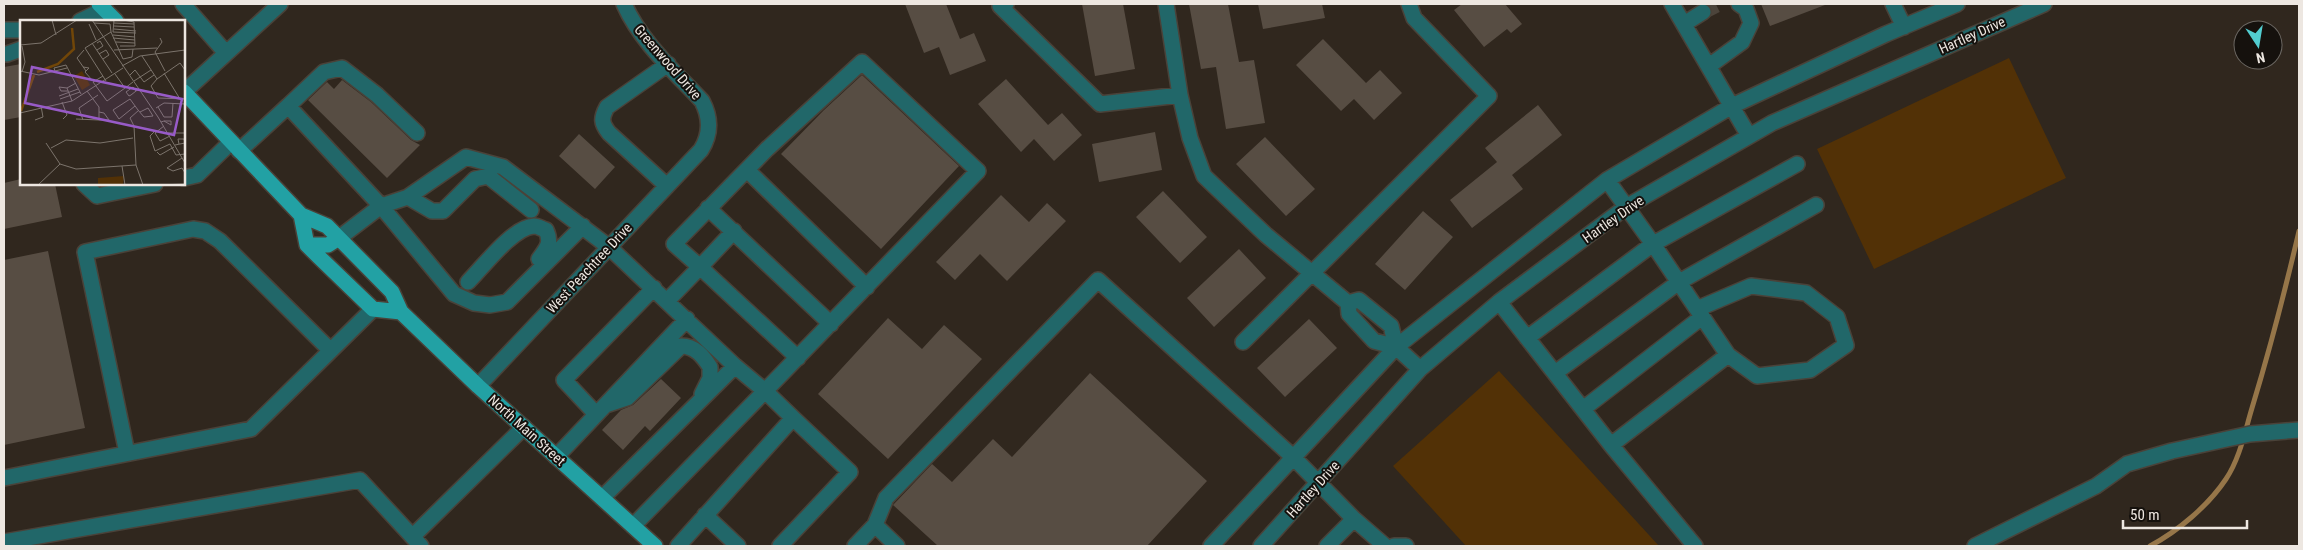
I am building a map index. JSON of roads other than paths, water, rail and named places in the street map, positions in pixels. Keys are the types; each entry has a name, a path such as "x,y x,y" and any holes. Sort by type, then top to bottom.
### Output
{"main road":[{"path":"102,7 115,20"},
{"name":"North Main Street","path":"185,93 301,215 327,226 339,238 392,292 401,312 478,386 655,546"},
{"path":"301,215 307,245 373,309 401,312"},
{"path":"307,245 328,245 339,238"},
{"path":"373,309 381,296 387,292 392,292"}],"street":[{"path":"183,4 226,53"},
{"path":"185,91 280,4"},
{"name":"Greenwood Drive","path":"624,4 631,21 644,38 702,101 710,126 701,150"},
{"path":"1006,4 1000,6 1100,104 1180,95"},
{"path":"1166,4 1180,95 1190,138 1204,176 1266,235 1348,303 1349,314 1374,341 1396,347 1420,369"},
{"path":"1243,342 1489,96 1414,18 1409,4"},
{"path":"1672,4 1749,136"},
{"path":"1708,66 1742,42 1751,23 1746,9 1739,4"},
{"path":"1893,4 1904,26"},
{"path":"1211,546 1396,347 1607,180 1732,106 1904,26 1958,4"},
{"name":"Hartley Drive","path":"1261,546 1420,369 1499,302 1626,207 1772,123 2044,4"},
{"path":"82,20 102,7"},
{"path":"1684,24 1703,12"},
{"path":"4,30 12,28 20,30"},
{"path":"633,526 766,391 867,287 978,171 862,62 747,170 674,244 798,358"},
{"path":"666,186 609,133 603,125 602,117 607,107 668,64"},
{"path":"190,176 235,147 288,106 324,72 342,68 377,95 417,133"},
{"path":"288,106 381,206 454,294 474,304 490,305 507,302 583,226"},
{"name":"West Peachtree Drive","path":"478,386 701,150"},
{"path":"339,238 381,206 408,197 466,157 503,167 610,247 668,300 683,323 731,370 766,391 850,472 780,546"},
{"path":"1527,338 1653,244 1796,164"},
{"path":"747,170 867,287"},
{"path":"408,197 432,211 443,211 475,179 488,176 531,210"},
{"path":"1583,409 1700,313 1751,286 1806,293 1837,317 1846,345 1810,370 1757,376 1728,355 1700,313 1653,244 1607,180"},
{"path":"87,185 101,190 146,185"},
{"path":"474,304 468,282 480,258 531,210 546,199"},
{"path":"1555,374 1679,282 1816,205"},
{"path":"708,208 831,324"},
{"path":"468,282 521,230 535,226 546,230 550,238 549,246 511,288 507,302"},
{"path":"127,453 85,252 193,229 205,231 220,241 330,349"},
{"path":"668,300 734,231"},
{"path":"855,546 875,525 886,498 1098,280 1293,457 1354,519 1385,546"},
{"path":"600,409 564,380 654,288"},
{"path":"1348,303 1359,300 1391,326 1396,347"},
{"path":"1499,302 1611,445 1695,546"},
{"path":"4,478 251,428 373,309"},
{"path":"556,456 683,323"},
{"path":"600,409 627,398 681,346 695,349 710,367 710,378 698,402"},
{"path":"1611,445 1728,355"},
{"path":"602,498 731,370"},
{"path":"678,546 793,418"},
{"path":"4,542 41,541 360,480 417,541 524,427"},
{"path":"1974,546 2096,486 2128,464 2172,451 2250,434 2299,430"},
{"path":"705,516 738,546"},
{"path":"1327,546 1354,519"},
{"path":"875,525 897,546"},
{"path":"1394,546 1406,546"}],"waterway":[{"path":"2150,546 2182,525 2201,508 2219,489 2231,471 2239,453 2271,342 2299,231"}],"tunnel":[{"path":"1703,12 1719,4"}]}
